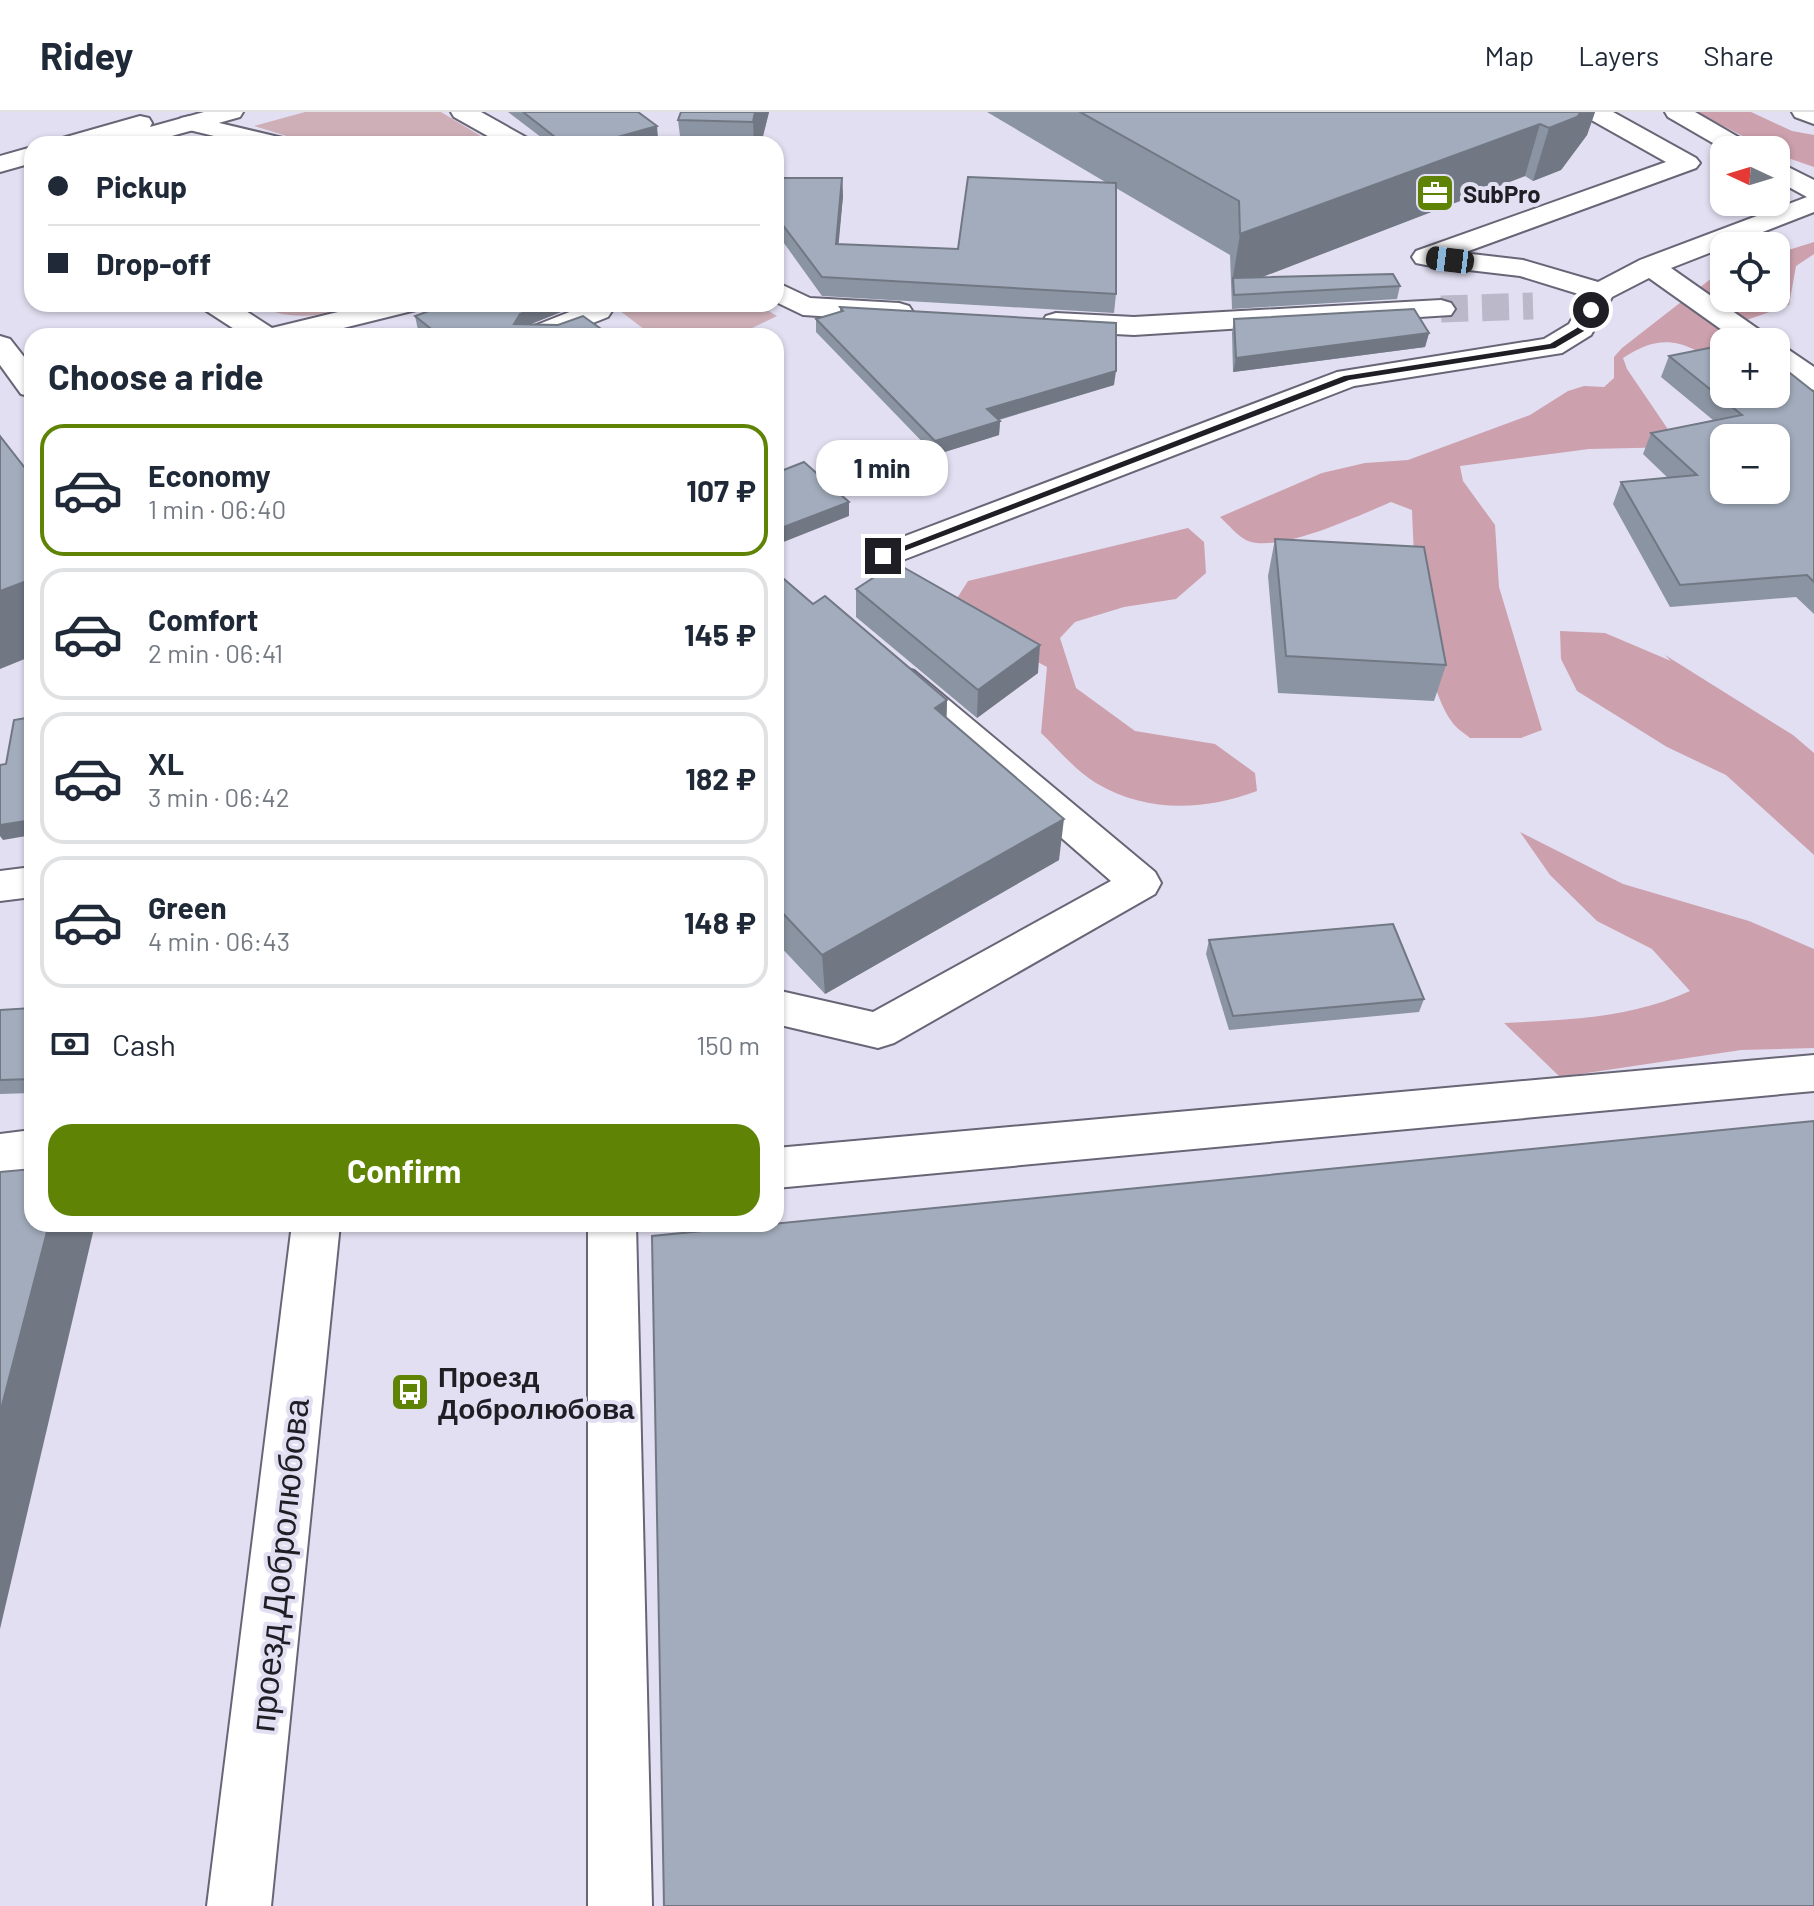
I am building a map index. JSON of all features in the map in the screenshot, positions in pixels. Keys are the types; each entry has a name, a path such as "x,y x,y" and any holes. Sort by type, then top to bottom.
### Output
{"street":[{"path":"104,136 184,118 231,112"},
{"path":"463,112 506,136"},
{"path":"1595,112 1687,163 1426,257 1523,268 1601,292"},
{"path":"1677,112 1719,136"},
{"path":"1804,112 1814,117"},
{"path":"136,136 184,118 249,136"},
{"path":"0,176 24,162"},
{"path":"1790,177 1814,191"},
{"path":"1547,303 1601,292 1650,266 1814,203"},
{"path":"1650,266 1738,328"},
{"path":"883,556 1348,378 1552,347 1581,329 1601,292"},
{"path":"784,295 803,306 929,314"},
{"path":"1024,320 1134,326 1441,309"},
{"path":"228,312 252,328"},
{"path":"347,328 374,325 394,312"},
{"path":"554,328 595,312"},
{"path":"0,345 24,377"},
{"path":"1790,364 1814,381"},
{"path":"784,1009 878,1031 1140,883 877,659"},
{"path":"0,886 24,883"},
{"path":"784,1167 1814,1073"},
{"path":"0,1154 24,1151"},
{"name":"проезд Добролюбова","path":"239,1906 315,1232"},
{"path":"612,1232 620,1906"}],"shaded area":[{"path":"305,112 441,112 481,136 287,136 254,126"},
{"path":"1696,112 1751,112 1792,131 1814,135 1814,167 1790,159 1790,136 1743,136"},
{"path":"1814,242 1814,254 1796,266 1790,299 1790,250"},
{"path":"1710,279 1710,312 1769,312 1744,321 1737,328 1710,328 1710,359 1687,346 1663,342 1638,349 1623,358 1627,369 1680,447 1589,449 1460,466 1463,481 1495,525 1499,587 1542,730 1521,738 1470,738 1452,722 1441,702 1426,649 1417,590 1412,510 1391,502 1320,531 1279,542 1262,543 1244,539 1220,517 1322,473 1365,463 1408,460 1530,415 1568,391 1584,386 1604,387 1614,378 1614,357"},
{"path":"276,312 334,312 297,316"},
{"path":"622,312 770,312 777,316 752,328 642,328"},
{"path":"1188,528 1204,542 1206,573 1176,599 1124,607 1075,622 1060,638 1076,688 1135,731 1215,744 1255,773 1257,791 1217,802 1175,806 1135,800 1115,793 1081,772 1041,733 1047,667 947,614 968,581"},
{"path":"1560,631 1605,633 1671,661 1665,655 1793,735 1814,753 1814,855 1726,775 1667,747 1577,691 1561,659"},
{"path":"1520,832 1623,884 1749,921 1814,949 1814,1048 1741,1050 1560,1077 1504,1023 1575,1019 1622,1012 1690,991 1652,949 1597,921 1550,875"}],"building":[{"path":"523,112 638,112 657,126 621,136 554,136"},
{"path":"681,112 755,112 753,122 678,120"},
{"path":"1080,112 1581,112 1577,117 1549,128 1540,124 1240,234 1239,201"},
{"path":"968,177 1116,183 1116,294 822,277 784,227 784,178 842,178 836,244 958,249"},
{"path":"1393,274 1400,286 1234,295 1233,278"},
{"path":"840,307 1116,323 1116,371 987,409 1000,421 935,441 816,319 843,311"},
{"path":"1414,309 1429,333 1236,358 1234,319"},
{"path":"426,312 525,312 514,324 558,325 583,316 600,328 430,328 415,316"},
{"path":"1710,348 1710,389 1669,356"},
{"path":"1790,373 1814,392 1814,582 1807,575 1680,585 1621,482 1697,475 1651,433 1742,415 1733,408 1790,408"},
{"path":"0,436 24,467 24,582 0,591"},
{"path":"804,462 849,502 784,527 784,470"},
{"path":"1275,539 1424,547 1446,665 1286,656"},
{"path":"896,563 1040,645 978,690 856,589"},
{"path":"784,579 813,604 825,596 947,700 935,708 1064,819 822,955 784,915"},
{"path":"24,718 24,821 0,825 0,765 6,764 14,720"},
{"path":"1393,924 1424,999 1233,1016 1209,940"},
{"path":"24,1008 24,1079 0,1080 0,1010"},
{"path":"1814,1121 1814,1906 664,1906 652,1236 692,1232 784,1232 784,1223"},
{"path":"24,1170 24,1232 47,1232 0,1413 0,1172"}],"tunnel":[{"path":"1441,309 1533,306"}],"place":[{"name":"SubPro","path":"1435,193"},
{"name":"Проезд Добролюбова","path":"410,1392"}],"route":[{"path":"883,556 1348,378 1552,347 1581,329 1591,310"}]}
